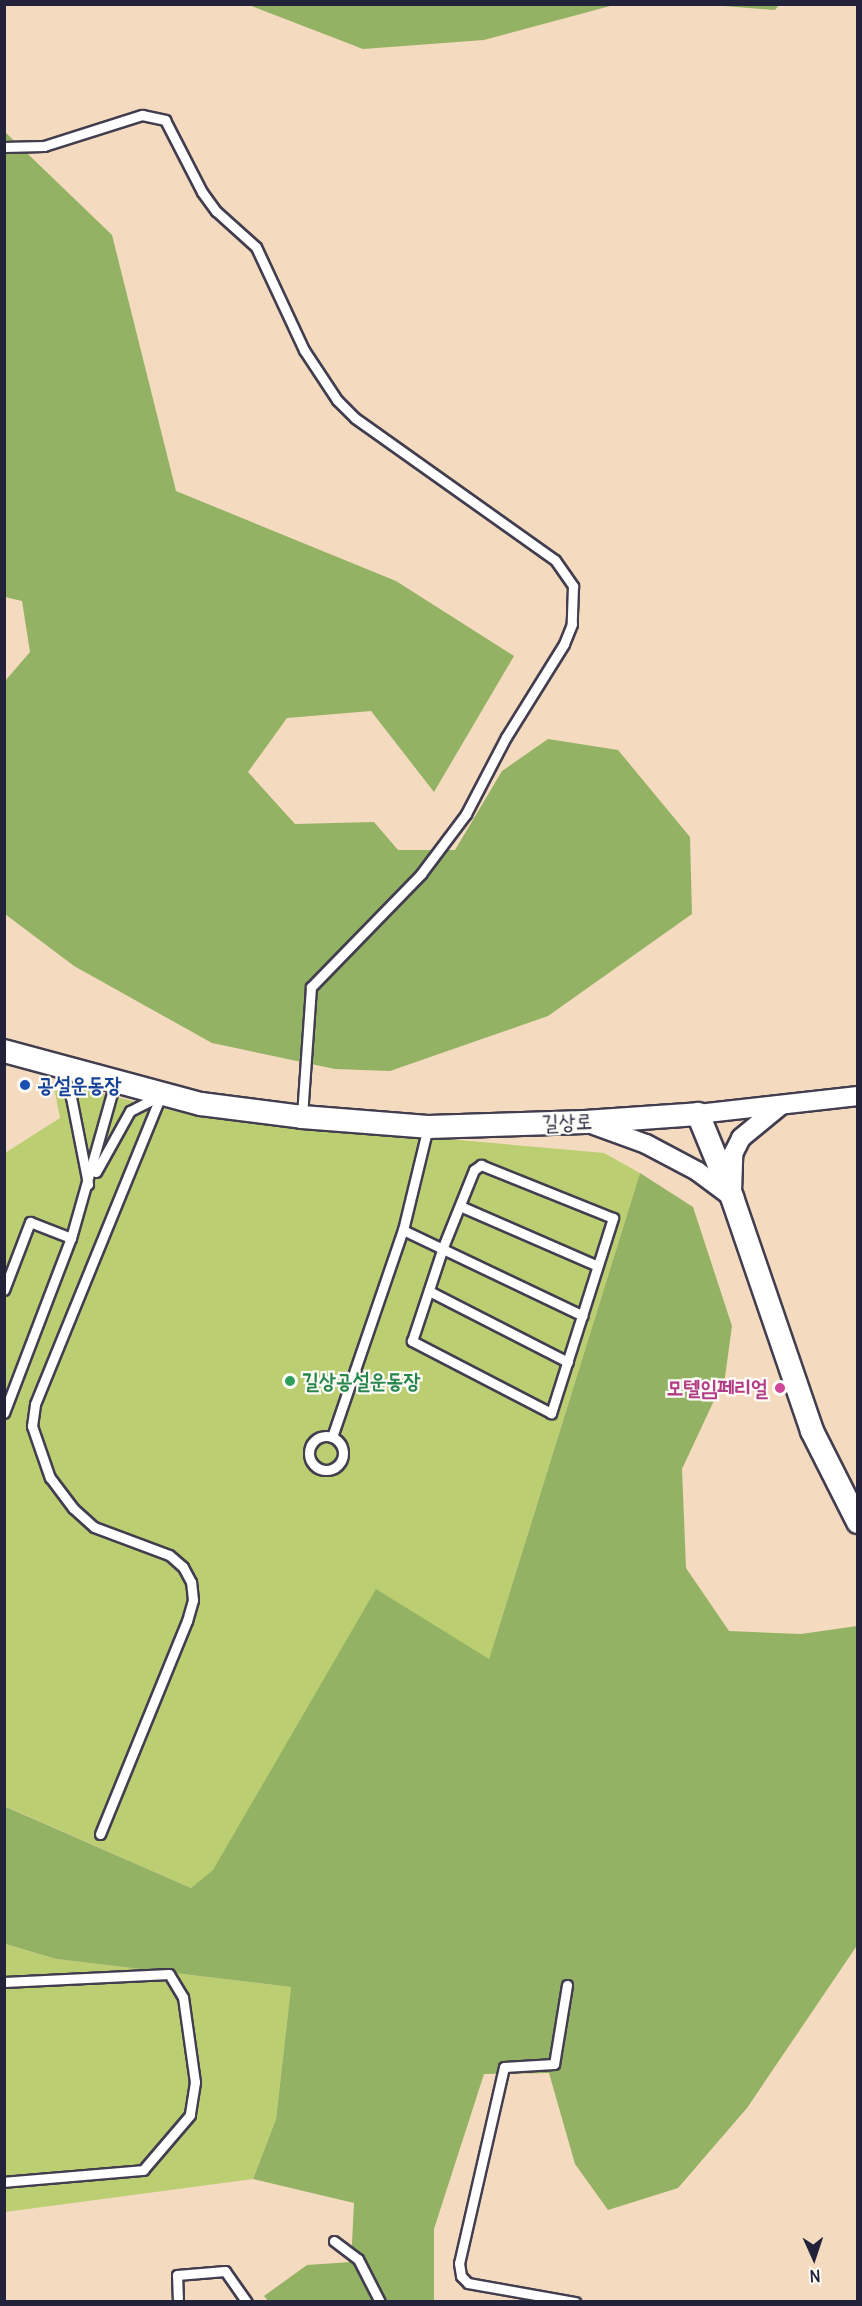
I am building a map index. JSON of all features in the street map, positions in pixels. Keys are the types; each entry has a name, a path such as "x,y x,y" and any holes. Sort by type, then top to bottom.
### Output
{"street":[{"name":"길상로","path":"4,1051 161,1095 302,1117 428,1127 585,1122 698,1114"},
{"path":"858,1096 698,1114 732,1197 812,1431 858,1522"},
{"path":"732,1197 733,1154 741,1138 783,1104"},
{"path":"585,1122 646,1144 697,1171 732,1197"}],"lane":[{"path":"4,147 44,146 142,115 165,120 202,192 216,211 256,248 304,350 337,400 355,418 555,560 573,586 575,604 564,644 507,737 466,814 421,874 311,987 302,1117"},
{"path":"53,1065 66,1080 71,1097 88,1186"},
{"path":"4,1413 71,1238 88,1186 115,1083"},
{"path":"88,1186 130,1111 161,1095"},
{"path":"100,1834 187,1621 193,1600 191,1582 183,1567 169,1555 94,1527 73,1508 50,1478 32,1426 35,1404 161,1095"},
{"path":"333,1437 404,1230 428,1127"},
{"path":"488,1165 613,1218 551,1413 412,1341 443,1247 460,1206 474,1170 488,1165"},
{"path":"460,1206 598,1266"},
{"path":"4,1290 30,1222 71,1238"},
{"path":"404,1230 583,1316"},
{"path":"429,1291 568,1362"},
{"path":"4,1982 169,1974 183,1997 195,2082 190,2115 143,2170 4,2182"},
{"path":"567,1985 554,2064 504,2067 459,2263 461,2276 468,2283 575,2301"},
{"path":"334,2241 358,2259 380,2301"},
{"path":"178,2301 177,2275 225,2271 247,2301"}],"green space":[{"path":"779,4 775,10 712,5"},
{"path":"249,5 614,5 484,40 363,49"},
{"path":"4,131 112,235 176,491 396,581 514,656 434,792 371,711 287,718 248,772 295,824 374,822 398,850 455,850 502,771 548,739 618,750 690,837 692,914 548,1016 390,1071 335,1069 212,1043 74,966 5,914 5,681 30,652 22,601 5,597"},
{"name":"길상공설운동장","path":"53,1082 200,1117 604,1153 640,1173 489,1659 191,1888 5,1806 5,1153 60,1118"},
{"path":"640,1173 693,1207 732,1326 725,1377 682,1469 686,1568 729,1631 801,1634 857,1626 858,1944 747,2108 678,2188 608,2210 575,2164 549,2073 484,2074 434,2229 434,2301 268,2301 264,2296 307,2265 351,2262 354,2203 253,2179 276,2119 291,1987 56,1959 5,1944 4,1806 191,1888 213,1870 376,1589 489,1659"},
{"path":"4,1944 56,1959 291,1987 276,2119 253,2179 5,2212"}],"place":[{"name":"공설운동장","path":"25,1085"},
{"name":"길상공설운동장","path":"290,1381"},
{"name":"모텔임페리얼","path":"780,1388"}]}
